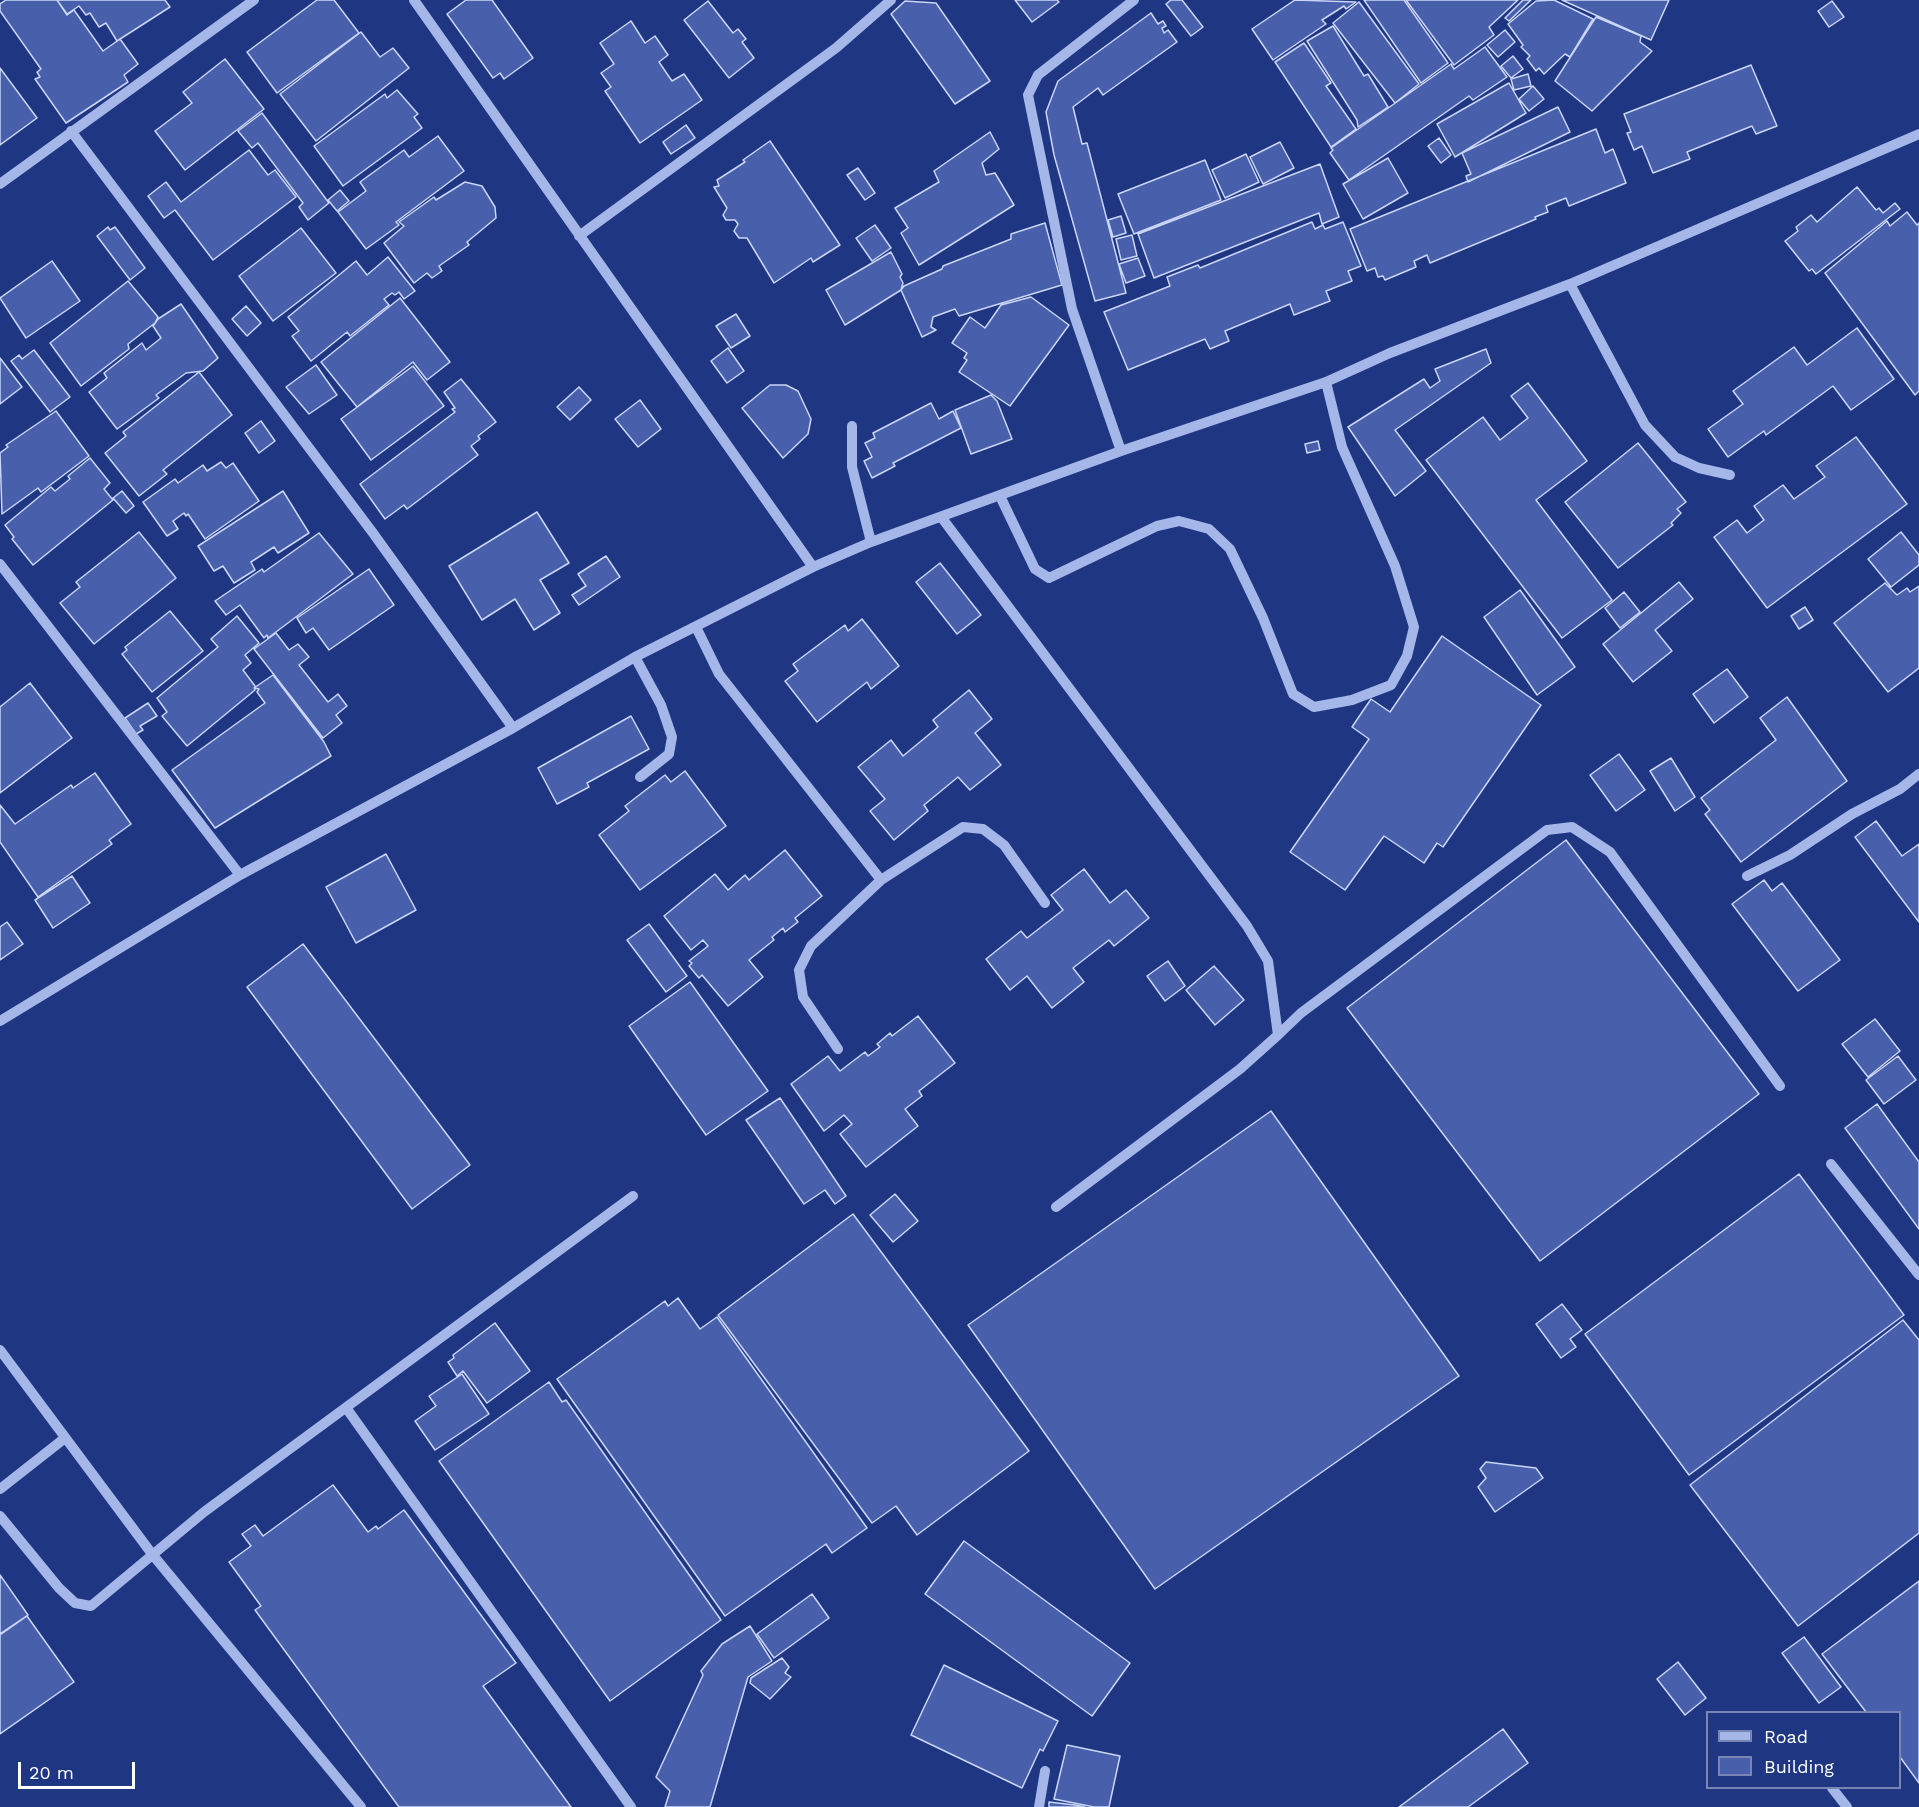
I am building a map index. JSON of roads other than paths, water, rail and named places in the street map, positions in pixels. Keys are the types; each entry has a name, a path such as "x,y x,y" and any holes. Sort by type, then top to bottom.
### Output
{"street":[{"path":"0,184 254,0"},
{"path":"414,0 813,567"},
{"path":"579,236 836,48 891,0"},
{"path":"1121,451 1072,309 1028,95 1038,75 1134,0"},
{"path":"71,131 373,533 513,728"},
{"path":"0,1022 240,875 513,728 635,657 813,567 871,542 1121,451 1326,382 1390,353 1570,284 1919,134"},
{"path":"1570,284 1645,425 1675,457 1699,468 1730,475"},
{"path":"1000,496 1035,569 1049,578 1157,526 1179,521 1209,529 1230,549 1263,618 1293,694 1314,707 1352,700 1391,685 1407,656 1414,627 1395,566 1342,447 1326,382"},
{"path":"852,426 852,466 871,542"},
{"path":"942,518 1247,926 1268,961 1278,1035"},
{"path":"0,564 240,875"},
{"path":"696,627 719,674 881,880"},
{"path":"635,657 661,705 672,737 669,754 640,777"},
{"path":"1747,876 1790,855 1852,814 1900,789 1919,774"},
{"path":"838,1049 803,997 799,970 811,946 881,880 963,826 983,829 1004,845 1045,903"},
{"path":"1056,1207 1240,1069 1301,1013 1547,830 1572,827 1610,852 1780,1086"},
{"path":"1831,1164 1919,1275"},
{"path":"0,1516 75,1604 91,1606 204,1512 347,1409 633,1196"},
{"path":"0,1350 152,1554 361,1807"},
{"path":"347,1409 632,1807"},
{"path":"0,1489 65,1438"},
{"path":"1039,1807 1045,1771"},
{"path":"1833,1789 1847,1807"}]}
